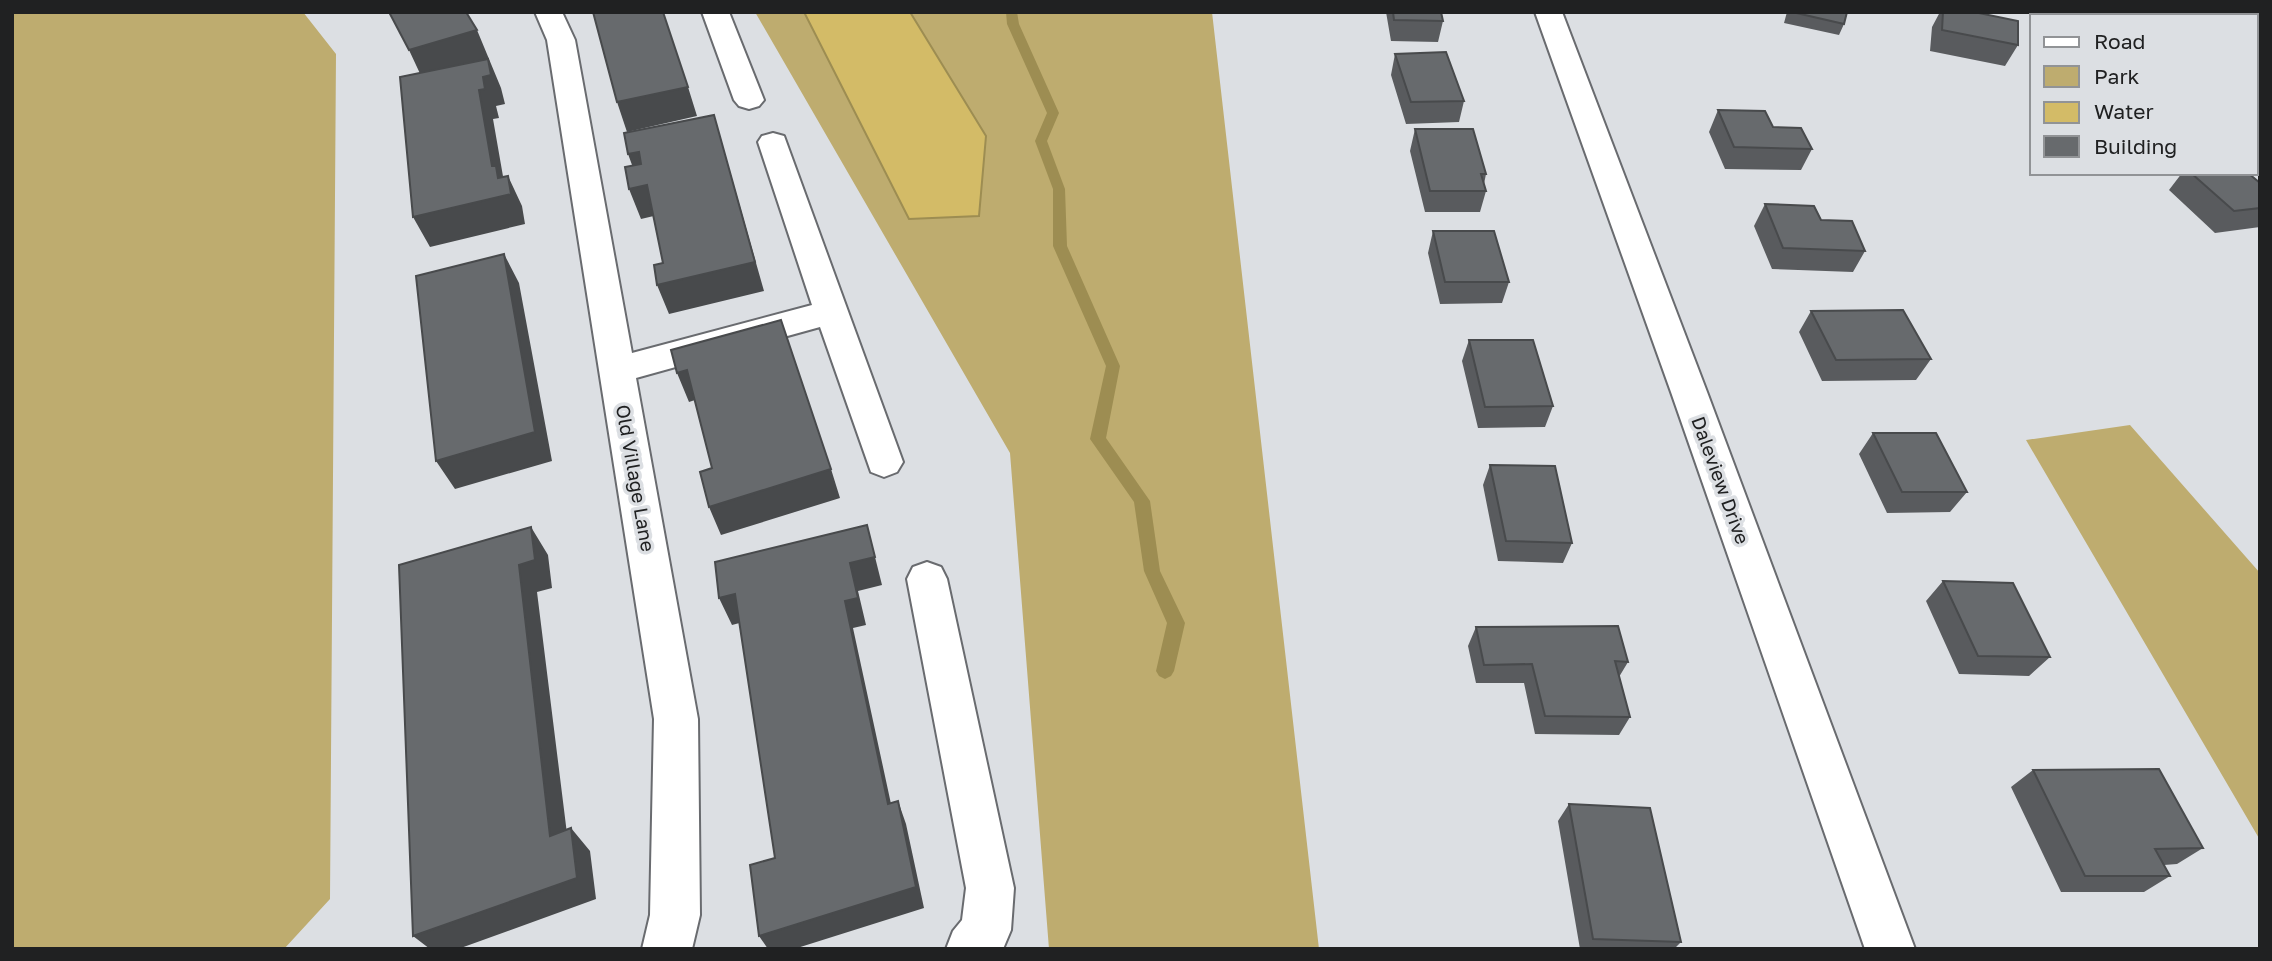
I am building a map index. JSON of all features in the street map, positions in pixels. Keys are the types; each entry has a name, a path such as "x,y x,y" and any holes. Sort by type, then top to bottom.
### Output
{"street":[{"path":"715,12 749,100"},
{"name":"Daleview Drive","path":"1548,12 1689,392 1890,949"},
{"name":"Old Village Lane","path":"552,13 561,40 676,719 675,915 667,949"},
{"path":"773,142 884,462"},
{"path":"617,370 830,312"},
{"path":"927,579 990,888 986,930 971,949"}],"green space":[{"path":"12,12 303,12 336,54 330,899 284,949 12,949"},
{"path":"755,12 1212,12 1319,949 1049,949 1010,453"},
{"path":"2130,425 2260,573 2260,840 2026,440"}],"water":[{"path":"804,12 910,12 986,136 979,216 909,219"}],"building":[{"path":"389,12 466,12 477,30 409,50"},
{"path":"593,12 663,12 688,87 617,102"},
{"path":"1393,12 1441,12 1443,21 1394,20"},
{"path":"1792,12 1847,12 1844,24"},
{"path":"1943,12 1974,12 2018,21 2018,45 1942,30"},
{"path":"1446,52 1464,101 1411,102 1395,54"},
{"path":"488,59 491,75 483,77 485,89 479,90 492,166 496,166 498,178 508,176 511,194 413,217 400,77"},
{"path":"1718,110 1765,111 1773,127 1801,128 1812,149 1734,147"},
{"path":"714,115 755,262 657,285 654,265 663,263 647,185 629,189 625,167 641,164 639,152 628,154 624,133"},
{"path":"1415,129 1473,129 1486,174 1481,174 1486,191 1430,191"},
{"path":"2193,175 2250,175 2260,183 2260,208 2234,211"},
{"path":"1765,204 1814,206 1821,220 1852,221 1865,251 1783,248"},
{"path":"1433,231 1494,231 1509,282 1445,282"},
{"path":"504,254 535,432 436,461 416,276"},
{"path":"1903,310 1931,359 1836,360 1811,311"},
{"path":"781,320 831,469 709,507 700,472 712,468 687,370 677,373 671,350"},
{"path":"1469,340 1533,340 1553,406 1485,407"},
{"path":"1873,433 1936,433 1967,492 1902,492"},
{"path":"1490,465 1555,466 1572,543 1506,541"},
{"path":"867,525 875,557 850,563 858,598 845,601 888,804 898,801 916,887 759,936 750,865 775,858 735,594 719,598 715,562"},
{"path":"531,527 535,560 519,565 550,836 571,828 577,878 413,936 399,565"},
{"path":"1943,581 2013,583 2050,657 1978,656"},
{"path":"1618,626 1628,662 1615,661 1630,717 1545,716 1532,664 1484,665 1476,627"},
{"path":"2159,769 2203,848 2155,849 2170,876 2085,876 2033,770"},
{"path":"1569,804 1650,808 1681,942 1593,939"}],"waterway":[{"path":"1011,12 1013,24 1053,113 1041,141 1059,189 1060,246 1113,366 1098,439 1142,501 1152,571 1176,623 1165,671"}]}
